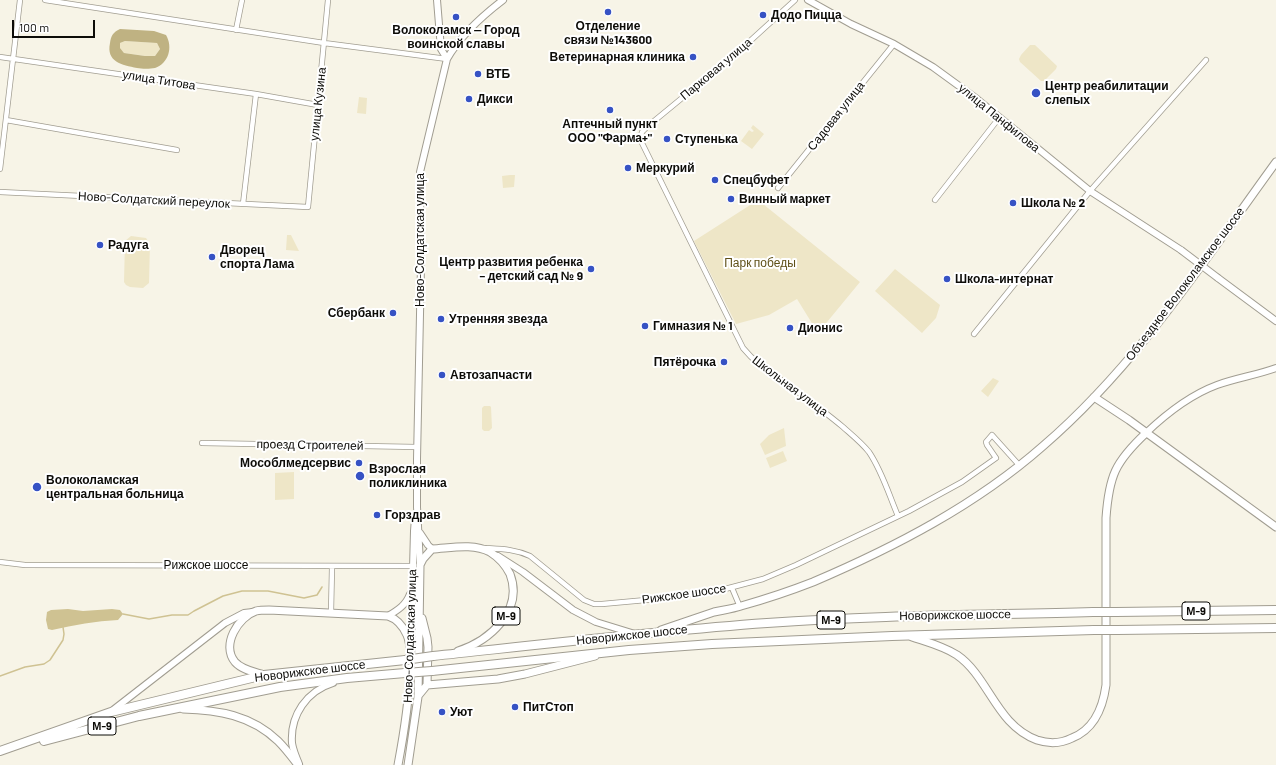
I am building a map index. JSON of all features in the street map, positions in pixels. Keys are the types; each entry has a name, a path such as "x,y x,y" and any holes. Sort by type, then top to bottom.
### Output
{"highway":[{"name":"Новорижское шоссе","path":"0,751 110,712 264,675 433,656 636,634 768,623 910,615 1276,610"},
{"name":"Новорижское шоссе","path":"0,756 48,739 139,716 280,687 347,678 432,671 629,650 712,644 907,635 1094,630 1276,628"}],"main road":[{"path":"438,0 441,49 447,60"},
{"name":"Ново-Солдатская улица","path":"408,765 418,696 420,610 417,447 421,266 420,172 447,60 453,49 464,36 490,10 503,0"},
{"name":"улица Панфилова","path":"808,0 851,24 894,44 933,67 977,99 1090,191 1181,250 1276,321"},
{"name":"Объездное Волоколамское шоссе","path":"649,633 714,612 740,607 812,582 870,557 918,532 985,491 1055,436 1094,397 1153,331 1276,162"},
{"path":"907,635 944,648 957,655 975,675 1006,718 1029,737 1044,742 1055,743 1072,739 1085,731 1093,723 1099,712 1104,700 1106,685 1106,518 1108,496 1115,469 1136,443 1174,408 1200,393 1217,386 1276,368"},
{"path":"1094,397 1276,527"},
{"name":"Ново-Солдатская улица","path":"398,765 407,719 412,566 417,507"},
{"path":"419,532 432,550"},
{"path":"420,565 423,559 432,550 473,547"},
{"name":"М-9","path":"473,547 491,553 508,562 573,610 596,622 636,634"},
{"name":"М-9","path":"446,655 467,648 480,641 495,629 507,614 513,594 512,580 504,564 491,553"},
{"path":"388,616 400,609 408,600 412,590"},
{"path":"110,712 225,623 244,613 269,610 388,616 394,618 403,628 407,634 410,647"},
{"path":"418,696 427,685 428,648 420,610"},
{"path":"256,611 238,624 232,634 230,643 231,653 235,662 248,670 264,675"},
{"path":"427,685 525,674 629,650"},
{"path":"299,765 292,744 292,736 298,713 303,703 310,694 318,689 347,678"},
{"path":"172,709 207,710 240,717 266,731 279,742 299,765"}],"street":[{"path":"0,170 20,0"},
{"path":"45,0 236,30 447,60"},
{"path":"236,30 242,0"},
{"name":"улица Кузина","path":"308,207 328,0"},
{"name":"Парковая улица","path":"640,139 642,132 648,126 738,52 795,0"},
{"name":"Садовая улица","path":"778,188 894,44"},
{"name":"улица Титова","path":"0,57 256,94 318,105"},
{"path":"974,334 1090,191 1206,60"},
{"path":"244,204 256,94"},
{"path":"935,200 999,118"},
{"path":"6,120 178,150"},
{"name":"Школьная улица","path":"640,139 743,348 752,359 764,369 787,384 832,418 868,452 881,475 898,516"},
{"name":"Ново-Солдатский переулок","path":"0,192 308,207"},
{"name":"Рижское шоссе","path":"473,547 520,551 530,556 584,600 594,604 657,599 732,588 763,579 796,565 909,511 962,482 994,460 995,457 986,442 992,435 1019,465"},
{"name":"проезд Строителей","path":"202,443 417,447"},
{"name":"Рижское шоссе","path":"0,562 25,565 253,565 332,567 412,566"},
{"path":"331,613 332,567"},
{"path":"732,588 740,607"}],"green space":[{"path":"125,41 157,43 160,49 155,56 124,53 120,48 120,43"},
{"path":"1030,45 1035,45 1057,66 1056,69 1044,81 1041,81 1020,62 1019,59 1021,55"},
{"path":"359,97 367,98 366,114 357,113"},
{"path":"753,125 764,134 752,149 741,141 749,130 752,132 754,131 751,128"},
{"path":"515,175 514,187 503,188 502,176"},
{"name":"Парк победы","path":"758,200 860,282 818,333 797,299 769,315 736,324 694,241"},
{"path":"287,235 291,235 299,251 286,250"},
{"path":"131,236 146,238 150,244 149,283 143,288 130,287 124,282 125,241"},
{"path":"895,269 940,305 936,318 922,333 875,291"},
{"path":"993,378 999,381 988,397 981,391"},
{"path":"484,406 491,407 492,428 489,431 484,431 482,429 482,408"},
{"path":"784,428 786,446 765,455 760,444 769,435"},
{"path":"783,451 787,461 770,468 766,458"},
{"path":"294,472 294,499 275,500 275,473"}],"shaded area":[{"path":"118,30 154,31 166,35 169,49 166,59 160,66 148,69 131,67 116,62 110,54 109,49 112,36","holes":["125,41 157,43 160,49 155,56 124,53 120,48 120,43"]},
{"path":"68,609 83,611 112,609 120,610 123,614 118,620 102,621 52,630 48,629 46,620 47,612 51,610"}],"waterway":[{"path":"123,614 149,619 172,615 188,615 223,596 242,591 268,591 304,598 317,595 322,587"},
{"path":"0,676 25,667 44,664 50,660 63,640 63,627"}],"place":[{"name":"Отделение связи №143600","path":"608,12"},
{"name":"Додо Пицца","path":"763,15"},
{"name":"Волоколамск — Город воинской славы","path":"456,17"},
{"name":"Ветеринарная клиника","path":"693,57"},
{"name":"ВТБ","path":"478,74"},
{"name":"Центр реабилитации слепых","path":"1036,93"},
{"name":"Дикси","path":"469,99"},
{"name":"Аптечный пункт ООО \"Фарма+\"","path":"610,110"},
{"name":"Ступенька","path":"667,139"},
{"name":"Меркурий","path":"628,168"},
{"name":"Спецбуфет","path":"715,180"},
{"name":"Винный маркет","path":"731,199"},
{"name":"Школа № 2","path":"1013,203"},
{"name":"Радуга","path":"100,245"},
{"name":"Дворец спорта Лама","path":"212,257"},
{"name":"Центр развития ребенка – детский сад № 9","path":"591,269"},
{"name":"Школа-интернат","path":"947,279"},
{"name":"Сбербанк","path":"393,313"},
{"name":"Утренняя звезда","path":"441,319"},
{"name":"Гимназия № 1","path":"645,326"},
{"name":"Дионис","path":"790,328"},
{"name":"Пятёрочка","path":"724,362"},
{"name":"Автозапчасти","path":"442,375"},
{"name":"Мособлмедсервис","path":"359,463"},
{"name":"Взрослая поликлиника","path":"360,476"},
{"name":"Волоколамская центральная больница","path":"37,487"},
{"name":"Горздрав","path":"377,515"},
{"name":"ПитСтоп","path":"515,707"},
{"name":"Уют","path":"442,712"}]}
